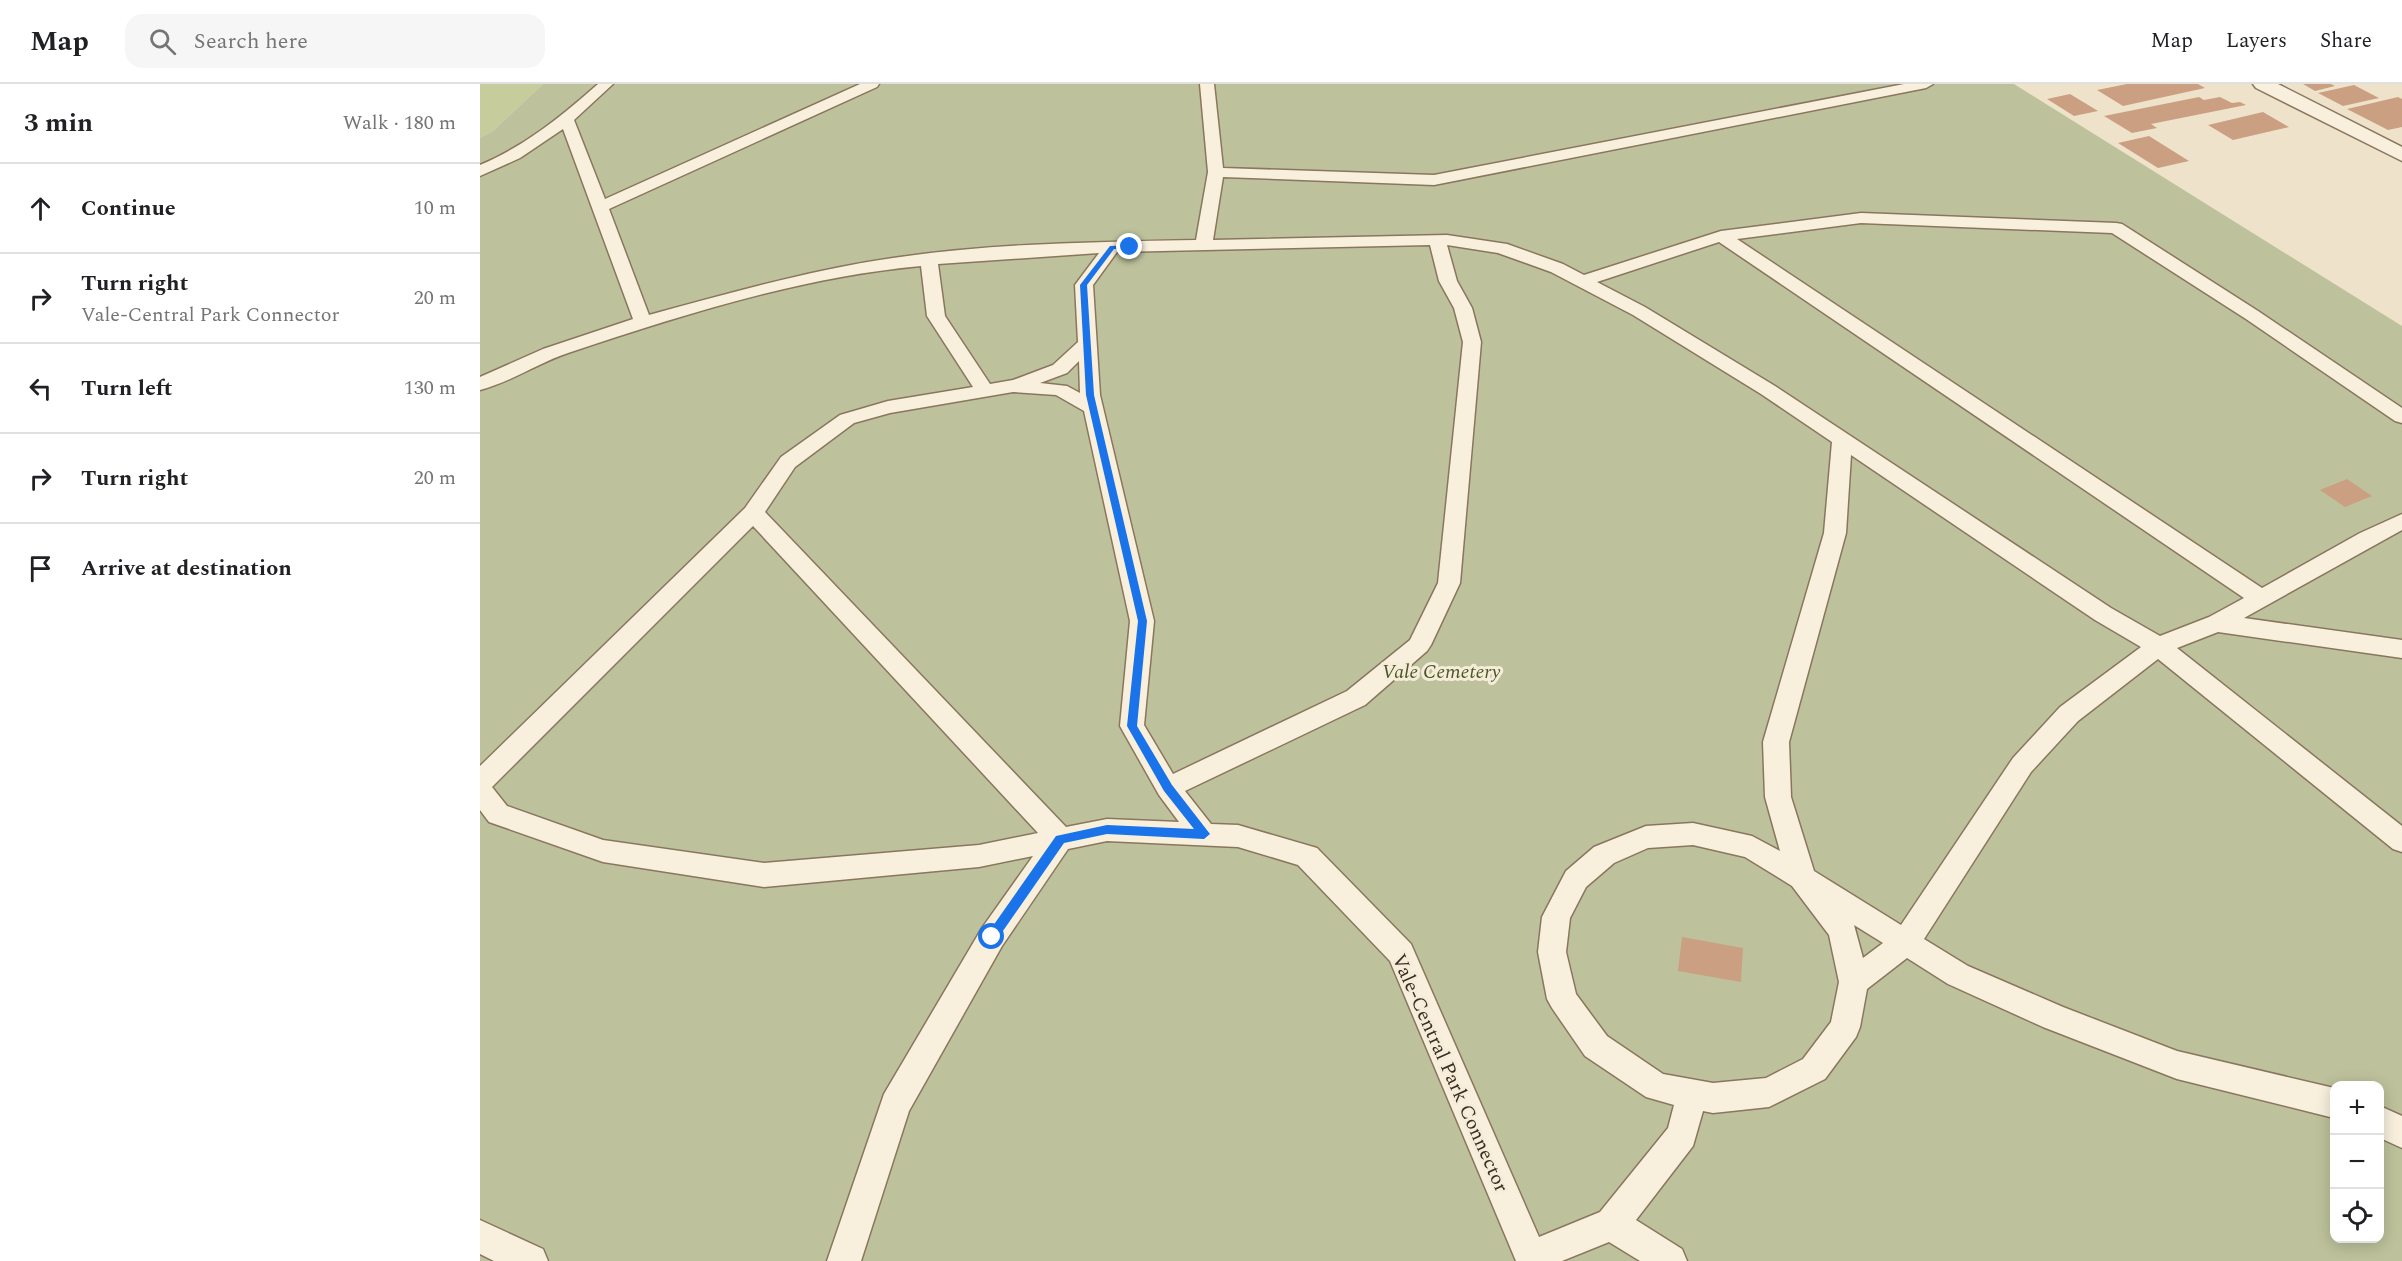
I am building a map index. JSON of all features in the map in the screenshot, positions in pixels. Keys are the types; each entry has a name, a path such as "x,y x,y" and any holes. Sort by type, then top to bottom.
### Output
{"street":[{"path":"2263,84 2402,155"}],"lane":[{"path":"480,171 495,165 567,120 606,84"},
{"path":"600,207 872,84"},
{"path":"1204,245 1216,172 1208,84"},
{"path":"1216,172 1434,180 1926,84"},
{"path":"567,120 643,322"},
{"path":"1583,281 1721,236 1861,218 2116,228 2252,315 2402,417"},
{"path":"1721,236 2261,598"},
{"path":"1168,788 1356,698 1419,645 1449,583 1472,342 1463,308 1448,281 1437,240"},
{"path":"480,384 550,353 643,322 786,283 893,263 1010,252 1112,247 1437,240 1501,248 1557,268 1659,323 1768,390 2103,614 2158,646 2402,841"},
{"path":"1112,247 1084,285 1092,407 1142,621 1132,726 1168,788 1204,834"},
{"path":"929,260 936,316 985,391"},
{"path":"480,782 753,513 788,462 847,419 888,407 1013,386 1060,369 1087,343"},
{"path":"1013,386 1060,390 1092,407"},
{"path":"1842,440 1835,533 1776,742 1778,797 1802,878 1842,930 1854,982 1845,1027 1814,1069 1769,1092 1713,1098 1657,1087 1596,1046 1562,999 1552,952 1556,917 1576,879 1604,855 1646,837 1693,834 1752,847 1802,878 1906,942 1958,975 2053,1017 2177,1065 2330,1102"},
{"path":"753,513 1060,839 992,937 895,1105 844,1261"},
{"path":"1854,982 1906,942 2022,765 2069,714 2158,646 2217,623 2402,521"},
{"path":"2217,623 2402,649"},
{"name":"Vale-Central Park Connector","path":"480,791 498,814 603,850 764,875 979,856 1107,830 1238,836 1307,856 1401,953 1531,1257 1612,1224"},
{"path":"1670,1261 1612,1224 1682,1135 1692,1095"},
{"path":"2384,1124 2402,1133"},
{"path":"480,1237 531,1261"}],"green space":[{"path":"480,84 543,84 493,131 480,138"},
{"name":"Vale Cemetery","path":"543,84 2014,84 2402,326 2402,1261 480,1261 480,138 493,131"}],"building":[{"path":"2127,84 2198,84 2205,88 2123,106 2097,90"},
{"path":"2303,84 2331,84 2335,86 2315,91"},
{"path":"2354,85 2379,98 2343,106 2318,93"},
{"path":"2070,94 2098,111 2074,116 2047,99"},
{"path":"2199,97 2204,100 2220,97 2232,103 2240,102 2246,105 2151,124 2157,128 2132,133 2104,116"},
{"path":"2398,97 2402,99 2402,127 2388,130 2347,109"},
{"path":"2263,112 2289,127 2233,140 2208,125"},
{"path":"2149,136 2189,161 2158,168 2118,143"},
{"path":"2347,479 2372,496 2345,507 2320,490"},
{"path":"1682,937 1743,948 1741,982 1678,971"}],"route":[{"path":"992,937 1060,839 1107,830 1204,834 1168,788 1132,726 1142,621 1090,395 1084,285 1112,247 1130,247"}]}
